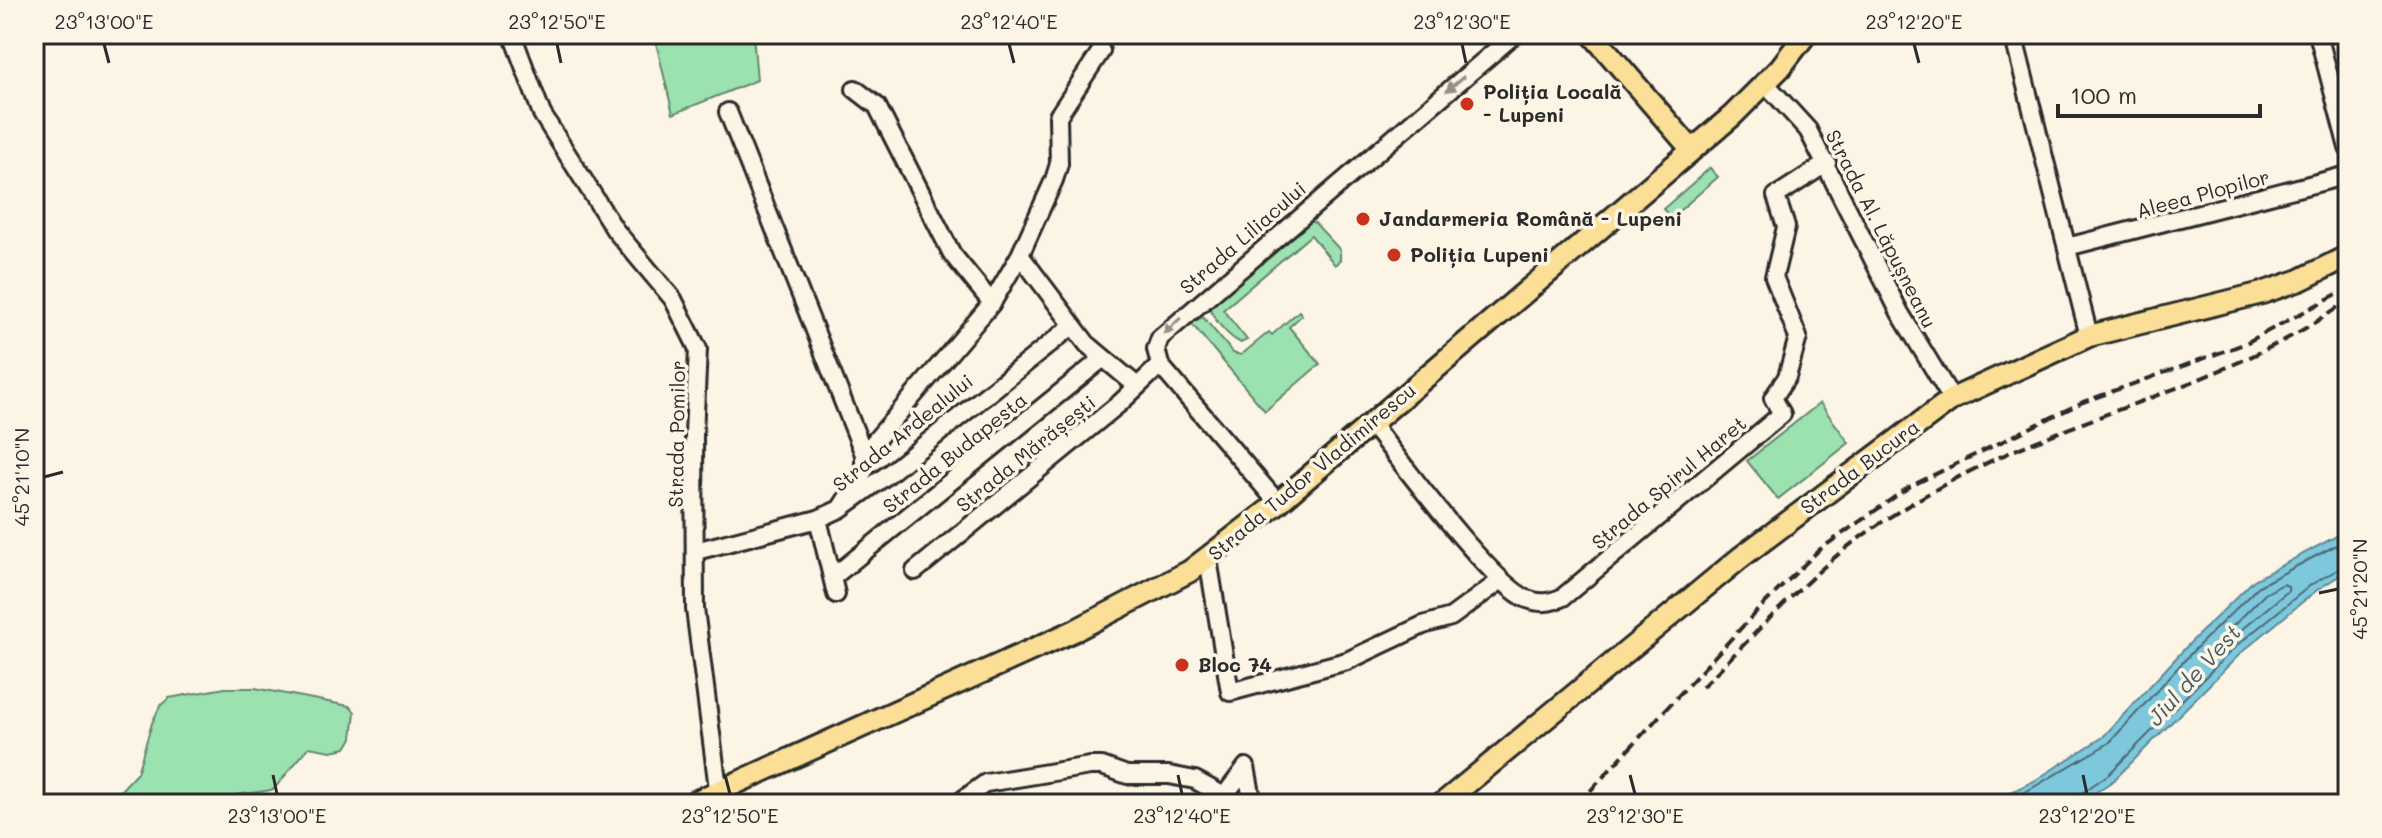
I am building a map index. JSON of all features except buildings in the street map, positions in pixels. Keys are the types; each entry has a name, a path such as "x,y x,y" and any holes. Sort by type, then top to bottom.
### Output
{"main road":[{"path":"1592,34 1692,150"},
{"name":"Strada Tudor Vladimirescu","path":"690,804 718,798 1127,606 1208,559 1278,503 1692,150 1766,84 1806,34"},
{"name":"Strada Bucura","path":"1442,804 1740,558 1952,399 2089,336 2262,293 2300,280 2348,256"}],"street":[{"name":"Strada Pomilor","path":"512,34 534,99 615,230 673,299 694,338 700,360 694,434 696,641 718,798"},
{"name":"Strada Liliacului","path":"1158,361 1157,345 1166,331 1515,34"},
{"path":"2013,34 2089,336"},
{"path":"2318,34 2348,148"},
{"path":"864,454 992,303 1020,255 1059,164 1058,116 1101,51"},
{"name":"Strada Al. Lăpușneanu","path":"1766,84 1808,130 1900,313 1952,399"},
{"path":"855,89 877,106 952,254 992,303"},
{"path":"728,112 864,454 864,471 840,509"},
{"name":"Strada Spirul Haret","path":"1371,424 1500,581 1535,602 1544,603 1563,597 1782,414 1773,398 1787,377 1798,337 1774,277 1785,244 1786,227 1776,196 1827,163"},
{"name":"Aleea Plopilor","path":"2067,247 2348,175"},
{"path":"1020,255 1072,326 1102,359 1137,386"},
{"name":"Strada Ardealului","path":"696,551 818,519 840,509 1072,326"},
{"name":"Strada Budapesta","path":"818,519 834,586 1102,359"},
{"name":"Strada Mărășești","path":"915,571 1137,386 1158,361"},
{"path":"1158,361 1278,503"},
{"path":"1208,559 1230,692 1357,657 1423,625 1451,617 1500,581"},
{"path":"957,804 986,783 1090,766 1102,766 1127,775 1169,775 1195,780 1221,800 1246,767 1253,804"}],"green space":[{"path":"654,34 753,34 757,80 673,114"},
{"path":"1710,168 1718,177 1671,218 1663,209"},
{"path":"1307,220 1315,223 1340,250 1340,260 1335,265 1311,235 1223,310 1247,340 1241,343 1221,327 1209,305"},
{"path":"1299,311 1302,315 1289,327 1320,364 1265,411 1191,323 1203,317 1233,353 1241,355 1269,332 1272,335"},
{"path":"1820,403 1849,443 1778,499 1747,461"},
{"path":"225,688 255,688 349,706 355,712 352,738 346,748 331,751 309,747 274,789 238,795 219,804 108,804 137,773 160,706 169,698"}],"water":[{"name":"Jiul de Vest","path":"2348,530 2348,570 2317,590 2242,652 2114,780 2079,804 1987,804 2034,781 2103,737 2188,645 2254,580"}],"railway":[{"path":"1578,804 1754,614 1819,550 1909,487 2083,402 2244,344 2348,288"},
{"path":"1702,687 1827,564 1868,532 1916,501 2013,451 2228,367 2310,325 2348,300"}],"place":[{"name":"Poliția Locală - Lupeni","path":"1467,104"},
{"name":"Jandarmeria Română - Lupeni","path":"1363,219"},
{"name":"Poliția Lupeni","path":"1394,255"},
{"name":"Bloc 74","path":"1182,665"}]}
